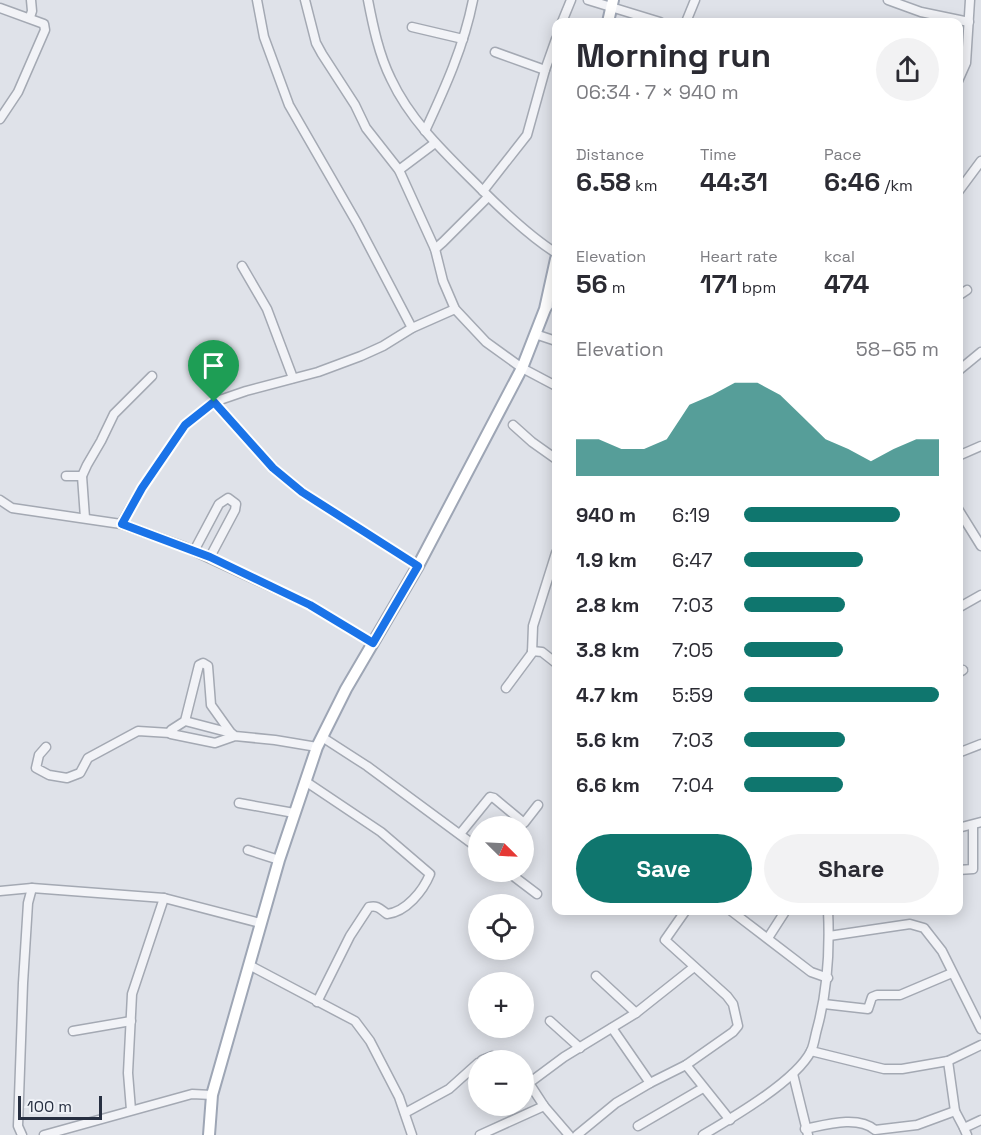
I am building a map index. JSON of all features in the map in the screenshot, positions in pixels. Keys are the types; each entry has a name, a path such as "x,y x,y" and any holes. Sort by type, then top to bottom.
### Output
{"main road":[{"path":"209,1135 212,1095 260,923 319,742 346,689 418,566 522,368 545,309 552,277"}],"street":[{"path":"30,17 31,0"},
{"path":"257,0 264,37 289,105 357,223 412,328"},
{"path":"305,0 316,43 322,54 355,105 366,128 399,170 435,249 443,281 455,309 486,342 522,368 552,384"},
{"path":"368,0 373,25 390,78 405,104 435,143 485,194 552,250"},
{"path":"425,131 463,39 473,0"},
{"path":"564,18 571,0"},
{"path":"588,0 612,4 649,18"},
{"path":"688,18 695,0"},
{"path":"888,0 921,12 950,18"},
{"path":"963,70 966,63 970,0"},
{"path":"0,8 30,17 44,24 45,30 18,92 0,119"},
{"path":"963,21 969,22"},
{"path":"412,27 463,39"},
{"path":"435,249 444,242 485,194 527,135 552,50"},
{"path":"495,52 545,70"},
{"path":"399,170 435,143"},
{"path":"963,186 980,166"},
{"path":"242,266 267,309 293,378"},
{"path":"963,293 967,290"},
{"path":"545,309 552,300"},
{"path":"122,524 147,480 185,425 214,402 361,356 383,346 412,328 455,309"},
{"path":"535,334 552,339"},
{"path":"963,367 981,352"},
{"path":"85,518 82,476 114,414 152,376"},
{"path":"214,402 266,461 294,486 418,566"},
{"path":"513,424 552,456"},
{"path":"963,454 981,446"},
{"path":"66,476 82,476"},
{"path":"194,551 219,504 228,498 236,504 235,510 210,557"},
{"path":"0,500 12,508 122,524 210,557 310,605 373,643"},
{"path":"963,517 981,546"},
{"path":"506,688 532,651 533,626 552,566"},
{"path":"963,605 981,595"},
{"path":"532,651 542,652 552,660"},
{"path":"170,732 185,721 199,665 203,663 208,666 211,705 233,735"},
{"path":"185,721 233,735 319,742 367,766 468,840"},
{"path":"46,747 39,755 36,768 49,776 67,778 80,773 88,758 138,731 170,732 215,743 233,735"},
{"path":"963,751 981,744"},
{"path":"305,781 381,832 430,874 417,894 400,911 387,914 380,908 369,907 350,936 317,1002"},
{"path":"460,834 490,797 524,823 538,805"},
{"path":"239,803 294,813"},
{"path":"963,870 973,869 977,824"},
{"path":"248,850 279,860"},
{"path":"521,882 537,894"},
{"path":"0,891 32,888 164,898 260,923"},
{"path":"22,1135 18,1126 23,984 28,903 32,888"},
{"path":"131,1110 128,1073 132,994 164,898"},
{"path":"577,1135 616,1103 686,1065 734,1032 738,1026 733,1004 727,996 664,940 682,915"},
{"path":"737,915 811,972 828,978"},
{"path":"768,938 783,915"},
{"path":"703,1135 716,1131 793,1074 811,1051 824,1004 828,978 828,915"},
{"path":"829,936 910,924 924,928 942,951 981,1029"},
{"path":"249,965 355,1021 360,1026 370,1041 405,1113 412,1135"},
{"path":"534,1076 636,1013 694,967"},
{"path":"824,1004 867,1009 872,997 900,995 952,973"},
{"path":"596,976 636,1013"},
{"path":"550,1021 580,1048"},
{"path":"73,1031 131,1022"},
{"path":"612,1029 650,1083"},
{"path":"811,1051 884,1069 909,1068 948,1061 981,1045"},
{"path":"948,1061 955,1111 966,1132 981,1120"},
{"path":"686,1065 730,1120"},
{"path":"405,1113 449,1089 468,1072"},
{"path":"793,1074 807,1132 840,1123 856,1123 872,1127 875,1133 917,1125 955,1111"},
{"path":"638,1126 703,1088"},
{"path":"534,1092 569,1135"},
{"path":"44,1135 192,1094 212,1095"},
{"path":"480,1135 544,1106"}],"route":[{"path":"214,402 273,468 302,492 418,566 373,643 310,605 210,557 122,524 142,488 185,425 214,402"}]}
